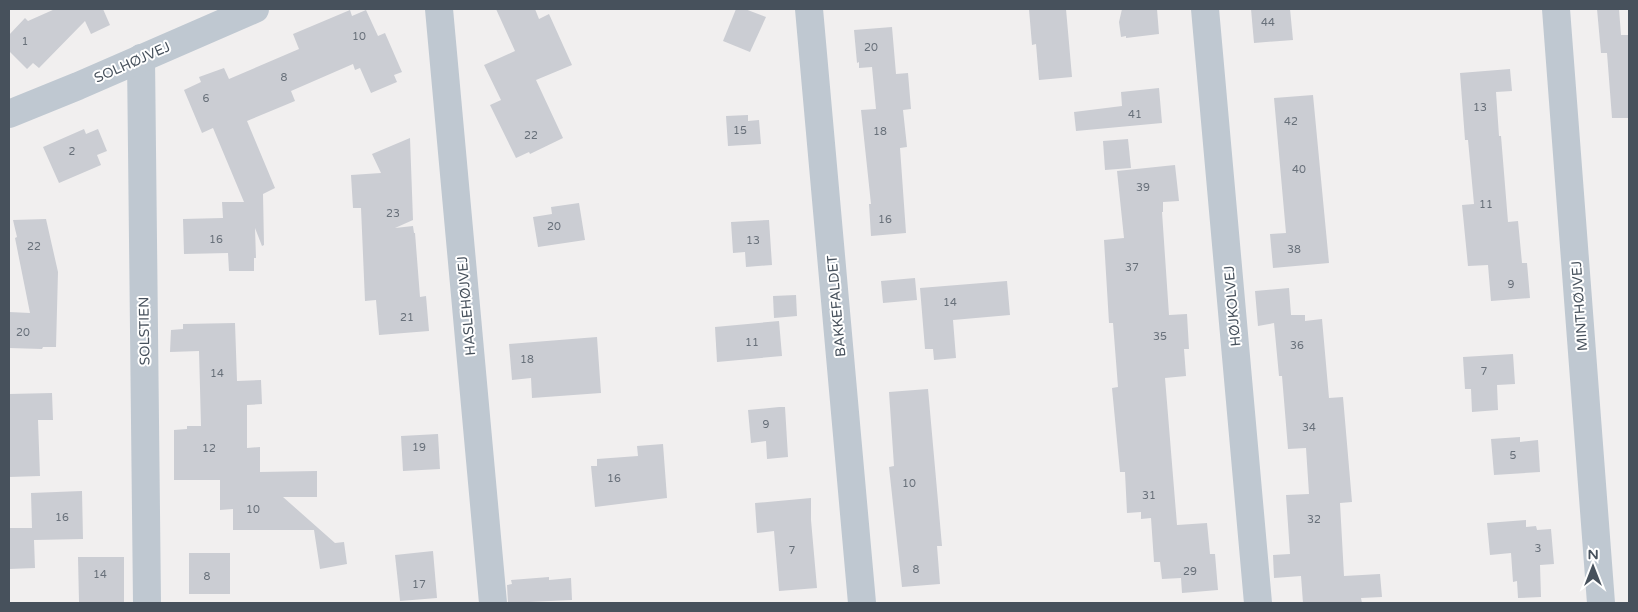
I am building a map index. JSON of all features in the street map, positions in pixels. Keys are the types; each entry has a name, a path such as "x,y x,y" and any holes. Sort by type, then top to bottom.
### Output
{"street":[{"name":"SOLHØJVEJ","path":"9,114 256,9"},
{"name":"HASLEHØJVEJ","path":"439,9 493,603"},
{"name":"BAKKEFALDET","path":"809,9 862,603"},
{"name":"HØJKOLVEJ","path":"1205,9 1258,603"},
{"name":"MINTHØJVEJ","path":"1556,9 1601,603"},
{"name":"SOLSTIEN","path":"141,58 148,603"}],"building":[{"path":"55,9 103,9 110,25 91,34 85,21 39,68 33,63 27,69 9,51 9,35 25,18 28,21"},
{"path":"496,9 535,9 539,19 549,14 572,65 536,80 563,138 530,154 529,152 516,158 490,105 501,100 484,65 515,51"},
{"path":"736,9 745,9 766,17 750,52 723,41"},
{"path":"1029,9 1066,9 1072,77 1039,80 1036,44 1032,45"},
{"path":"1122,9 1157,9 1159,34 1121,37 1119,22"},
{"path":"1251,9 1290,9 1293,40 1254,43"},
{"path":"1597,9 1619,9 1621,35 1629,35 1629,118 1612,118 1607,53 1601,53"},
{"path":"350,10 352,16 366,10 378,36 385,33 402,72 394,75 397,82 371,93 360,68 355,70 353,64 291,91 295,101 247,121 275,188 263,194 264,245 262,246 255,228 256,258 254,258 254,271 229,271 228,253 184,254 183,219 223,218 222,202 244,202 213,128 202,133 184,90 201,82 199,77 224,68 229,79 299,49 293,34"},
{"path":"892,27 896,74 908,73 911,109 903,110 907,147 900,148 906,233 871,236 869,204 871,204 861,110 876,109 872,67 859,68 854,30"},
{"path":"1510,69 1512,91 1496,92 1499,136 1501,136 1508,222 1518,221 1522,263 1527,263 1530,298 1491,301 1488,265 1468,266 1462,205 1474,204 1468,140 1465,140 1460,73"},
{"path":"1159,88 1162,123 1076,131 1074,112 1122,106 1121,92"},
{"path":"1313,95 1329,263 1273,268 1270,234 1286,233 1274,98"},
{"path":"748,115 748,121 759,120 761,144 728,146 726,116"},
{"path":"84,129 86,134 98,129 107,151 97,155 101,165 59,183 43,147"},
{"path":"410,138 413,220 395,228 413,226 420,297 426,296 429,331 379,335 376,300 365,301 361,208 353,208 351,175 381,173 372,154"},
{"path":"1128,139 1131,168 1105,170 1103,141"},
{"path":"1175,165 1179,201 1163,202 1162,212 1169,315 1187,314 1189,349 1184,349 1186,376 1165,378 1177,525 1207,523 1210,554 1215,554 1218,590 1182,593 1181,578 1162,579 1160,562 1154,562 1151,518 1141,519 1141,512 1127,513 1125,472 1120,472 1112,388 1118,387 1113,323 1109,323 1104,240 1124,238 1117,171"},
{"path":"579,203 585,240 538,247 533,217 552,214 551,207"},
{"path":"46,219 58,272 56,347 43,347 42,349 9,348 9,312 30,313 13,220"},
{"path":"769,220 772,265 746,267 745,252 733,253 731,222"},
{"path":"915,278 917,300 883,303 881,281"},
{"path":"1007,281 1010,315 953,320 956,358 934,360 933,349 925,349 920,288"},
{"path":"1289,288 1291,315 1305,315 1305,321 1322,319 1329,398 1343,397 1352,502 1340,503 1344,576 1380,574 1382,597 1361,598 1362,603 1303,603 1301,576 1274,578 1273,555 1290,554 1286,495 1309,494 1306,448 1288,449 1282,376 1279,376 1274,323 1258,326 1255,291"},
{"path":"796,295 797,316 774,318 773,296"},
{"path":"779,321 782,356 717,362 715,327"},
{"path":"235,323 237,381 261,380 262,404 247,405 247,448 260,447 260,472 317,471 317,497 283,497 335,543 344,542 347,564 320,569 314,530 233,530 233,509 220,510 220,480 174,480 174,430 187,429 187,426 201,426 199,351 170,352 171,330 183,329 183,324"},
{"path":"597,337 601,393 532,398 531,378 512,380 509,344"},
{"path":"1513,354 1515,384 1497,385 1498,410 1472,412 1471,389 1465,389 1463,357"},
{"path":"928,389 942,546 937,546 940,584 902,587 889,467 894,466 889,392"},
{"path":"52,393 53,420 38,420 40,476 9,477 9,394"},
{"path":"785,407 788,457 767,459 766,441 751,443 748,410"},
{"path":"438,434 440,469 403,471 401,436"},
{"path":"1520,437 1520,442 1538,440 1540,472 1494,475 1491,439"},
{"path":"663,444 667,498 595,507 591,466 597,466 597,459 638,456 637,446"},
{"path":"82,491 83,539 34,540 35,568 9,569 10,528 32,528 31,493"},
{"path":"811,498 817,588 779,591 774,531 757,533 755,503"},
{"path":"1526,520 1526,527 1536,526 1537,530 1551,529 1554,564 1540,565 1541,597 1518,598 1517,581 1513,582 1511,553 1490,555 1487,523"},
{"path":"433,551 437,598 400,601 395,555"},
{"path":"189,553 230,553 230,594 189,594"},
{"path":"78,557 124,557 124,602 79,602"},
{"path":"549,577 549,580 571,578 572,600 508,603 507,585 512,584 511,580"}]}
